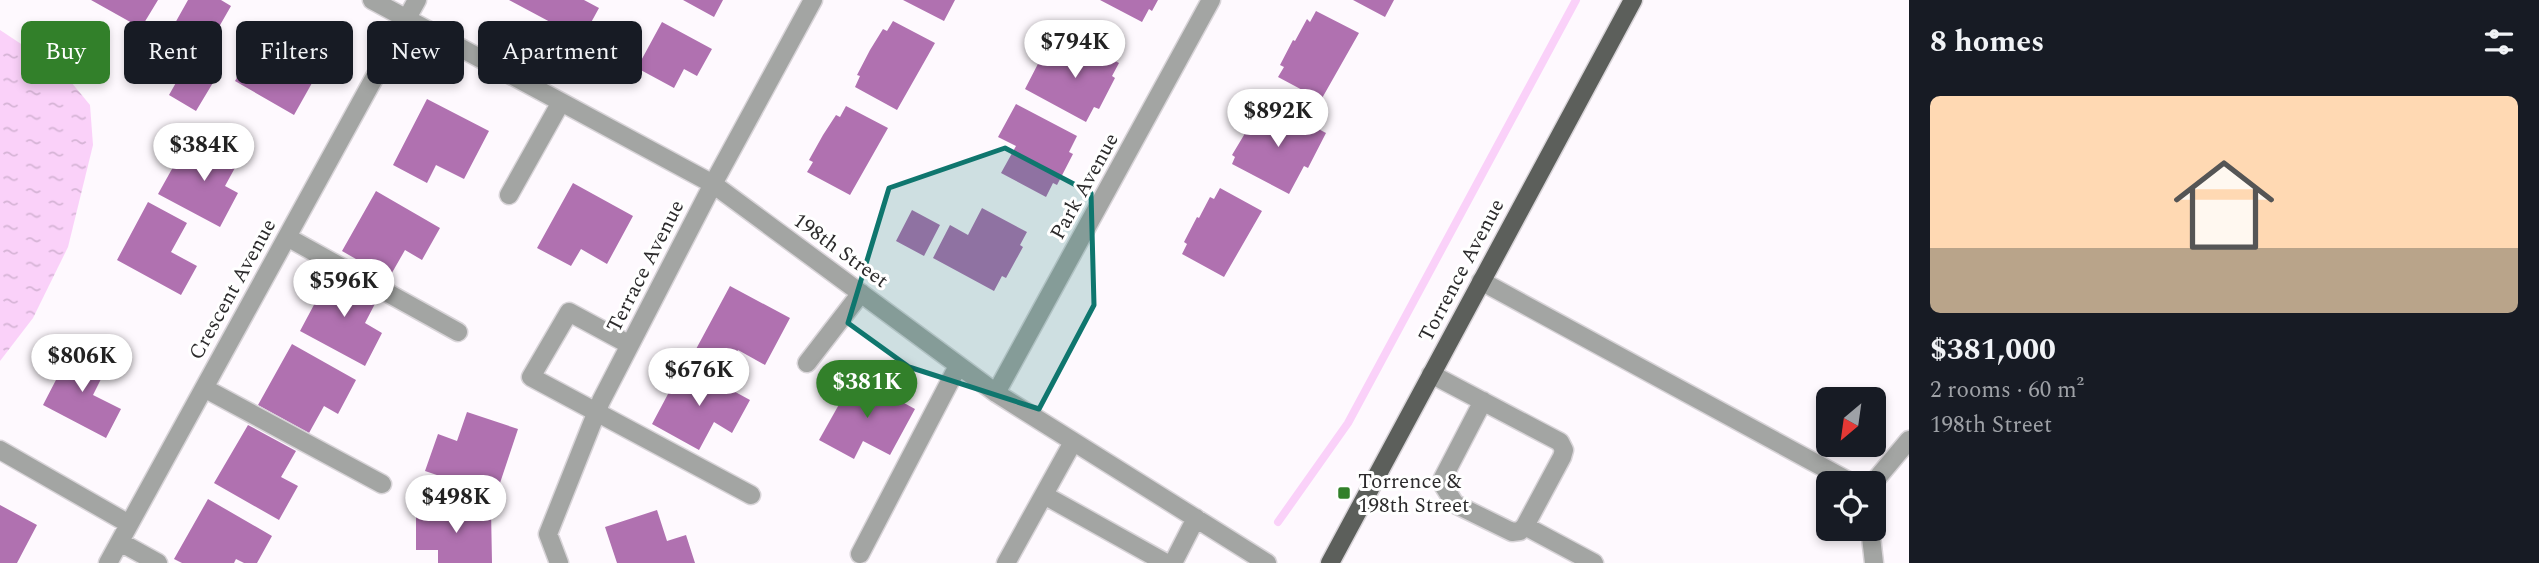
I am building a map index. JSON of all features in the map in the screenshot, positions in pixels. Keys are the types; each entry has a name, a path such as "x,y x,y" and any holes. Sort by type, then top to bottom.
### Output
{"main road":[{"name":"Torrence Avenue","path":"1330,563 1633,0"}],"street":[{"name":"198th Street","path":"372,0 713,184 996,393 1267,563"},
{"name":"Crescent Avenue","path":"108,563 417,0"},
{"name":"Terrace Avenue","path":"559,563 548,534 597,411 713,184 813,0"},
{"name":"Park Avenue","path":"996,393 1211,0"},
{"path":"509,195 561,102"},
{"path":"287,237 458,332"},
{"path":"1481,281 1830,471"},
{"path":"807,363 861,293"},
{"path":"630,345 569,312 531,377 751,495"},
{"path":"860,554 958,366"},
{"path":"1431,374 1483,401 1560,442 1564,450 1520,531 1512,532 1455,503 1443,485 1443,478 1483,401"},
{"path":"204,388 382,484"},
{"path":"1883,471 1909,440"},
{"path":"1006,563 1073,442"},
{"path":"0,450 130,524"},
{"path":"1044,495 1166,563"},
{"path":"1173,563 1196,518"},
{"path":"1525,526 1594,563"},
{"path":"1871,541 1874,563"},
{"path":"120,542 158,563"}],"highlighted area":[{"path":"1005,148 1091,193 1094,305 1039,409 909,367 848,323 889,188"}],"water":[{"path":"0,30 21,44 21,84 73,84 90,105 93,145 68,247 33,318 0,361"}],"building":[{"path":"91,0 158,0 145,21 128,21"},
{"path":"188,0 221,0 231,6 222,22 176,21"},
{"path":"509,0 584,0 599,8 592,21 548,21"},
{"path":"683,0 723,0 714,17"},
{"path":"903,0 955,0 944,21"},
{"path":"1100,0 1158,0 1142,22"},
{"path":"1353,0 1394,0 1385,17"},
{"path":"1316,11 1359,33 1321,100 1278,77 1284,67 1280,65 1293,40 1295,41 1307,19 1310,22"},
{"path":"893,21 935,43 897,110 855,87 860,76 857,75 870,50 883,29 887,31"},
{"path":"662,22 712,49 697,76 684,69 674,88 642,71 642,59"},
{"path":"1074,39 1119,63 1112,76 1115,78 1099,109 1094,107 1086,122 1025,89 1042,56 1060,65"},
{"path":"175,84 212,84 196,111 169,95"},
{"path":"240,84 311,84 294,115"},
{"path":"427,99 489,131 464,179 436,165 427,183 393,165"},
{"path":"1016,104 1077,136 1069,152 1073,154 1057,185 1053,183 1046,197 1001,173 1016,146 998,137"},
{"path":"846,106 888,128 850,195 807,172 813,162 809,160 823,135 836,115 840,117"},
{"path":"1281,109 1326,133 1308,168 1304,166 1289,194 1232,164 1235,157 1232,155 1259,110 1275,119"},
{"path":"210,138 242,155 225,186 238,193 220,227 158,194 177,160 193,168"},
{"path":"573,183 633,216 607,264 581,249 571,266 537,248"},
{"path":"1220,188 1262,211 1224,277 1182,254 1187,244 1184,242 1197,217 1199,218 1210,197 1214,199"},
{"path":"376,191 440,228 422,260 405,250 389,278 342,251"},
{"path":"148,202 187,223 171,252 197,266 181,295 117,260"},
{"path":"982,208 1027,232 1020,245 1023,247 1006,278 1002,276 994,291 933,258 950,225 968,235"},
{"path":"912,210 940,225 924,256 896,241"},
{"path":"332,271 379,296 365,323 382,333 365,366 300,331"},
{"path":"730,286 790,318 765,365 738,350 728,369 695,351"},
{"path":"292,344 356,380 338,414 324,406 309,433 258,405"},
{"path":"73,347 108,365 93,395 121,409 106,438 43,405"},
{"path":"684,364 750,400 732,433 714,422 699,450 652,424"},
{"path":"855,376 915,409 890,455 863,441 854,459 819,440"},
{"path":"467,412 518,429 496,495 425,471 438,434 457,441"},
{"path":"248,425 296,451 281,477 298,486 279,520 214,483"},
{"path":"208,499 272,536 257,563 244,563 236,559 234,563 182,563 174,559"},
{"path":"0,505 37,525 17,563 0,563"},
{"path":"491,510 492,563 438,563 438,550 416,550 416,511"},
{"path":"657,510 667,541 686,535 695,563 617,563 605,527"}],"waterway":[{"path":"1278,522 1348,423 1576,0"}],"place":[{"name":"Torrence & 198th Street","path":"1344,493"}]}
